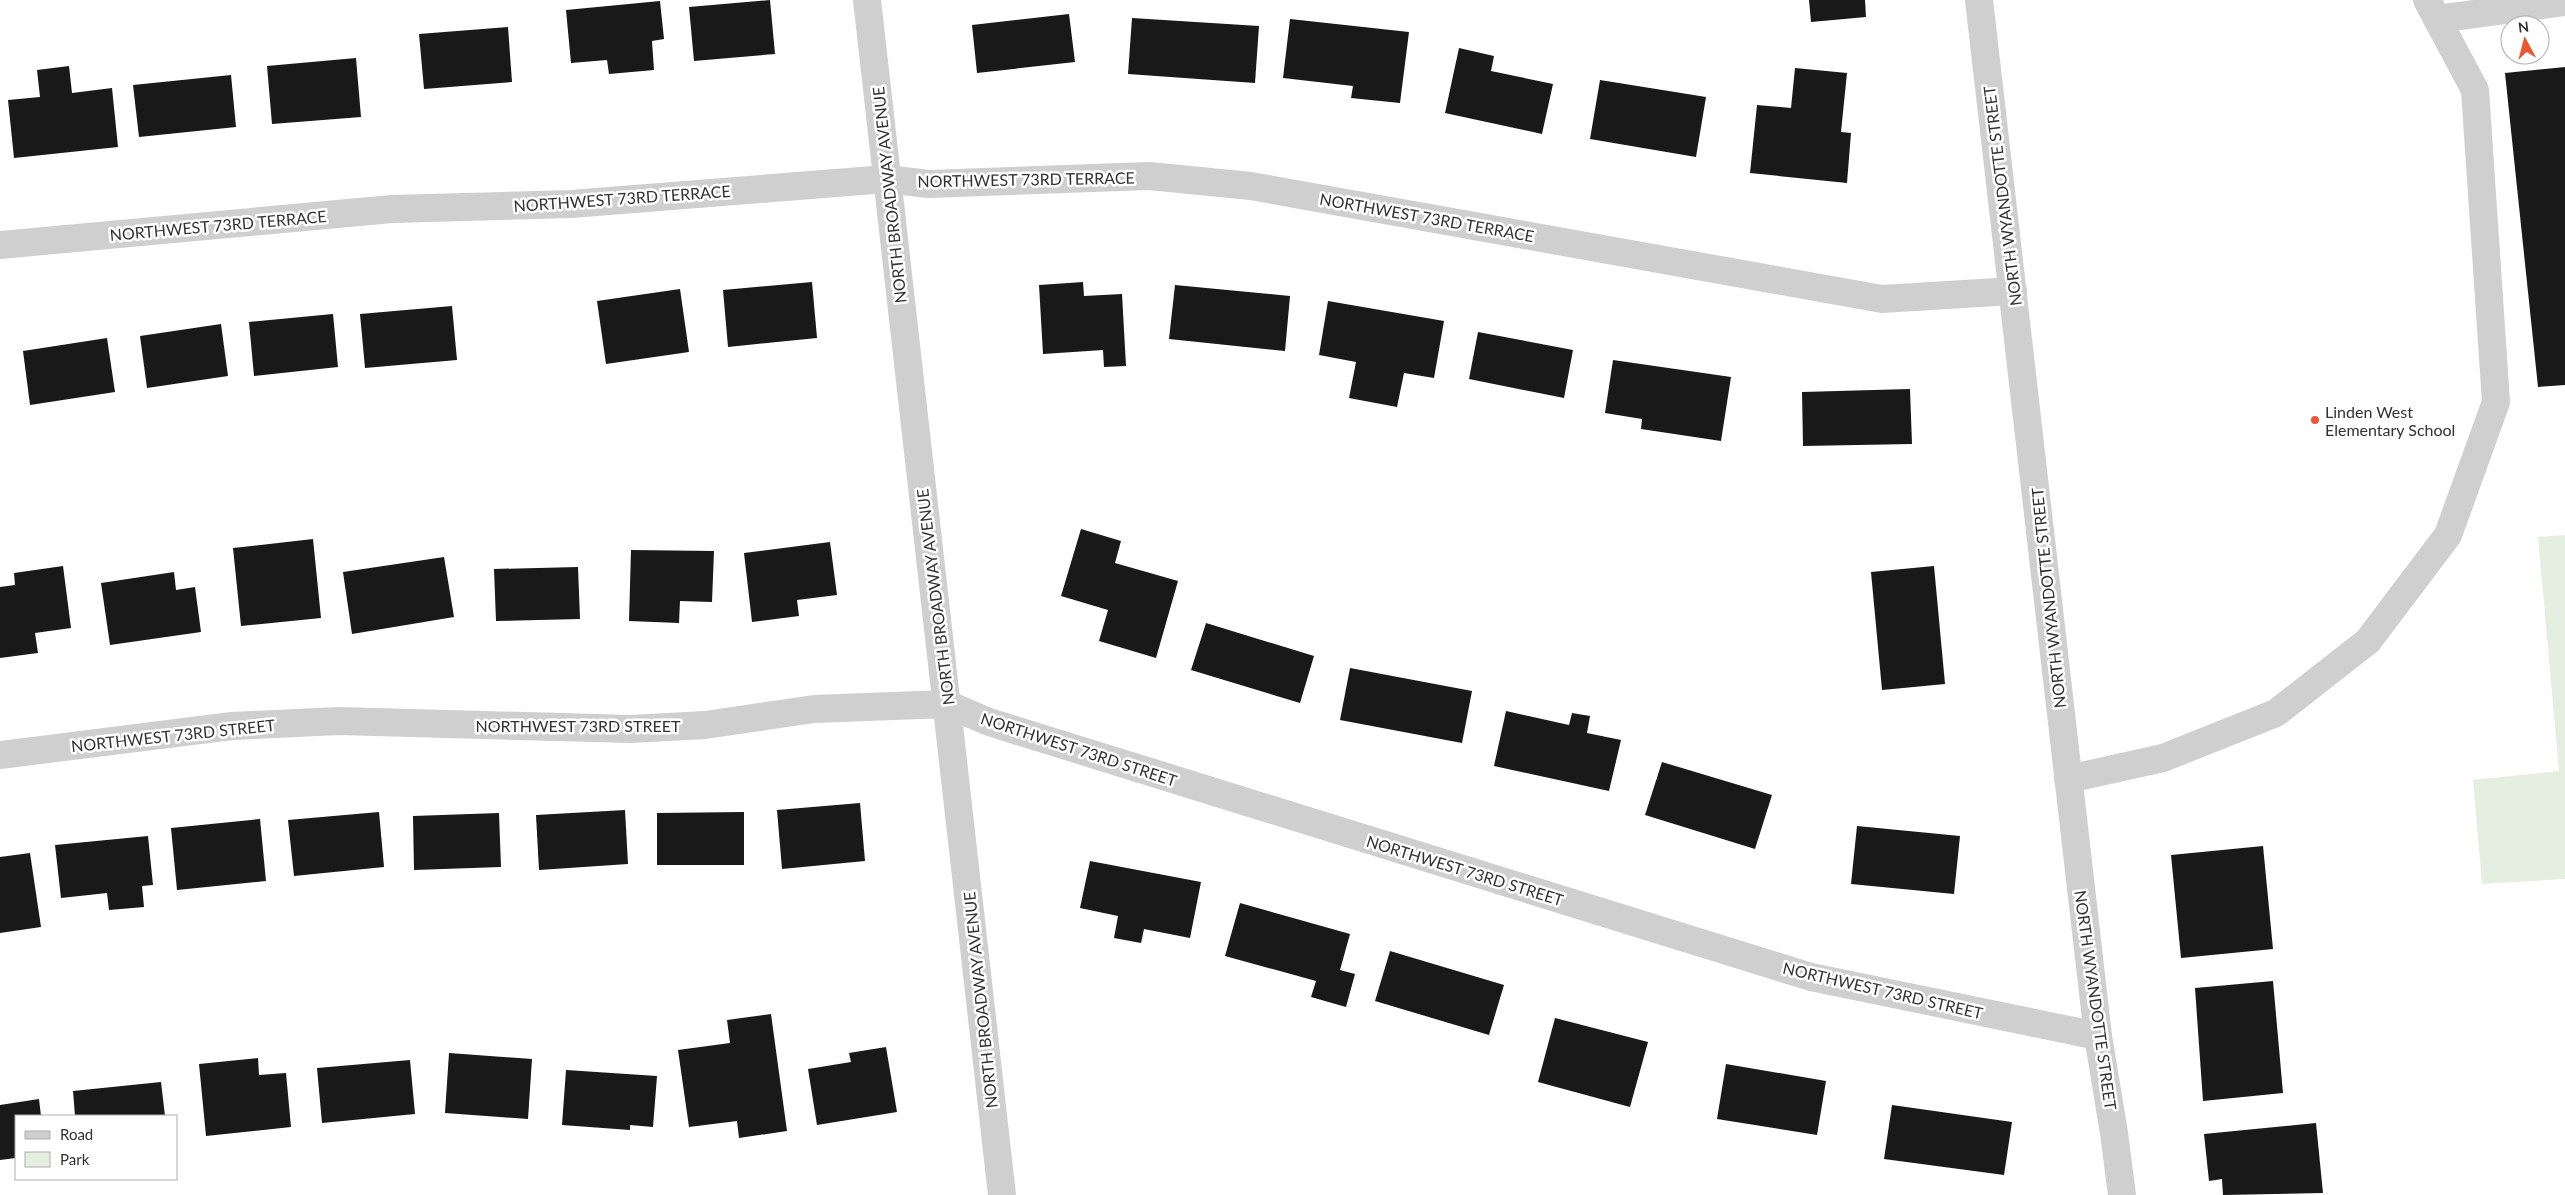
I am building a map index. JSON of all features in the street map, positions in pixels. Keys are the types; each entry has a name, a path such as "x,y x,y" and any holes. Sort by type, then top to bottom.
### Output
{"street":[{"name":"NORTH BROADWAY AVENUE","path":"867,0 1002,1195"},
{"name":"NORTH WYANDOTTE STREET","path":"1979,0 2098,1036 2122,1195"},
{"path":"2068,779 2163,758 2276,713 2368,641 2448,535 2496,402 2475,90 2432,10 2565,2"},
{"name":"NORTHWEST 73RD TERRACE","path":"0,245 392,209 571,204 886,179 929,184 1149,176 1250,186 1882,299 2013,291"},
{"name":"NORTHWEST 73RD STREET","path":"0,755 232,726 339,721 631,729 705,725 814,710 947,704 999,725 1811,977 2098,1036"}],"green space":[{"path":"2565,535 2565,879 2482,884 2473,780 2559,771 2538,537"}],"building":[{"path":"770,0 775,54 694,61 689,7"},
{"path":"1809,0 1865,0 1866,17 1811,22"},
{"path":"660,1 664,39 652,41 654,70 609,74 607,60 571,63 566,10"},
{"path":"1069,14 1075,62 977,73 972,25"},
{"path":"1132,18 1259,26 1255,83 1128,74"},
{"path":"1290,19 1409,32 1400,103 1351,98 1353,86 1283,78"},
{"path":"508,27 512,82 424,89 419,34"},
{"path":"1459,48 1494,56 1491,71 1553,84 1542,134 1445,113"},
{"path":"356,58 361,117 272,124 267,66"},
{"path":"69,66 72,93 112,88 118,147 14,158 8,100 40,97 37,70"},
{"path":"2565,67 2565,385 2538,387 2505,73"},
{"path":"1795,68 1847,73 1841,132 1851,133 1847,183 1750,173 1757,105 1791,108"},
{"path":"231,75 236,127 139,137 133,85"},
{"path":"1600,80 1706,97 1696,157 1590,139"},
{"path":"812,282 817,338 728,347 723,290"},
{"path":"1083,282 1084,296 1122,294 1126,366 1104,367 1103,350 1043,354 1039,285"},
{"path":"1175,285 1290,296 1285,351 1169,339"},
{"path":"680,289 689,352 606,364 597,301"},
{"path":"1328,301 1444,321 1434,378 1404,373 1397,407 1349,398 1356,362 1319,355"},
{"path":"452,306 457,360 365,368 360,314"},
{"path":"333,314 338,367 254,376 249,322"},
{"path":"221,324 228,376 147,388 140,336"},
{"path":"1478,332 1573,350 1564,398 1469,379"},
{"path":"107,338 115,392 30,405 23,351"},
{"path":"1613,360 1731,377 1721,441 1641,429 1642,419 1605,413"},
{"path":"1910,389 1912,444 1803,446 1802,392"},
{"path":"1081,529 1121,541 1115,563 1178,581 1156,658 1099,641 1108,610 1061,596"},
{"path":"313,539 321,618 241,626 233,548"},
{"path":"830,542 837,595 797,600 799,616 752,622 744,553"},
{"path":"631,550 714,551 712,602 680,601 679,623 629,621"},
{"path":"444,557 454,617 352,634 343,572"},
{"path":"63,566 71,628 35,633 38,653 0,658 0,587 15,585 14,573"},
{"path":"1934,566 1945,684 1882,690 1871,572"},
{"path":"578,567 580,619 496,621 494,569"},
{"path":"174,572 176,590 195,587 201,632 110,645 101,583"},
{"path":"1206,623 1314,656 1300,703 1191,670"},
{"path":"1350,668 1472,691 1462,743 1340,720"},
{"path":"1506,711 1569,725 1572,713 1590,716 1587,733 1621,740 1609,791 1494,766"},
{"path":"1662,762 1772,795 1755,849 1645,815"},
{"path":"860,803 865,861 782,869 777,810"},
{"path":"625,810 628,864 539,870 536,815"},
{"path":"379,812 384,867 294,876 288,820"},
{"path":"744,812 744,865 657,865 657,813"},
{"path":"499,813 501,867 414,870 413,816"},
{"path":"260,819 266,881 177,890 171,828"},
{"path":"1857,826 1960,836 1954,894 1851,884"},
{"path":"148,836 153,885 142,886 144,907 109,910 107,893 61,898 55,845"},
{"path":"2263,846 2273,949 2181,958 2171,855"},
{"path":"30,853 41,927 0,933 0,857"},
{"path":"1090,861 1201,882 1190,938 1144,929 1141,943 1114,938 1118,916 1080,908"},
{"path":"1240,903 1350,934 1340,970 1355,974 1346,1007 1311,997 1316,981 1225,956"},
{"path":"1390,951 1504,985 1489,1035 1375,1001"},
{"path":"2273,981 2283,1093 2203,1101 2195,988"},
{"path":"771,1014 787,1131 739,1138 737,1121 689,1127 678,1050 730,1043 727,1020"},
{"path":"1555,1018 1648,1042 1630,1107 1538,1082"},
{"path":"886,1047 897,1112 817,1125 808,1069 851,1062 849,1053"},
{"path":"449,1053 532,1059 528,1119 445,1113"},
{"path":"258,1058 259,1075 286,1073 291,1127 206,1136 199,1064"},
{"path":"410,1060 415,1114 322,1123 317,1068"},
{"path":"1726,1064 1826,1081 1817,1135 1717,1119"},
{"path":"566,1070 657,1076 653,1127 630,1125 630,1130 562,1125"},
{"path":"161,1082 165,1115 75,1115 73,1091"},
{"path":"39,1099 41,1115 15,1115 15,1158 0,1160 0,1105"},
{"path":"1892,1105 2012,1122 2004,1175 1884,1159"},
{"path":"2316,1123 2323,1193 2223,1195 2222,1179 2209,1181 2204,1134"}],"place":[{"name":"Linden West Elementary School","path":"2315,420"}]}
